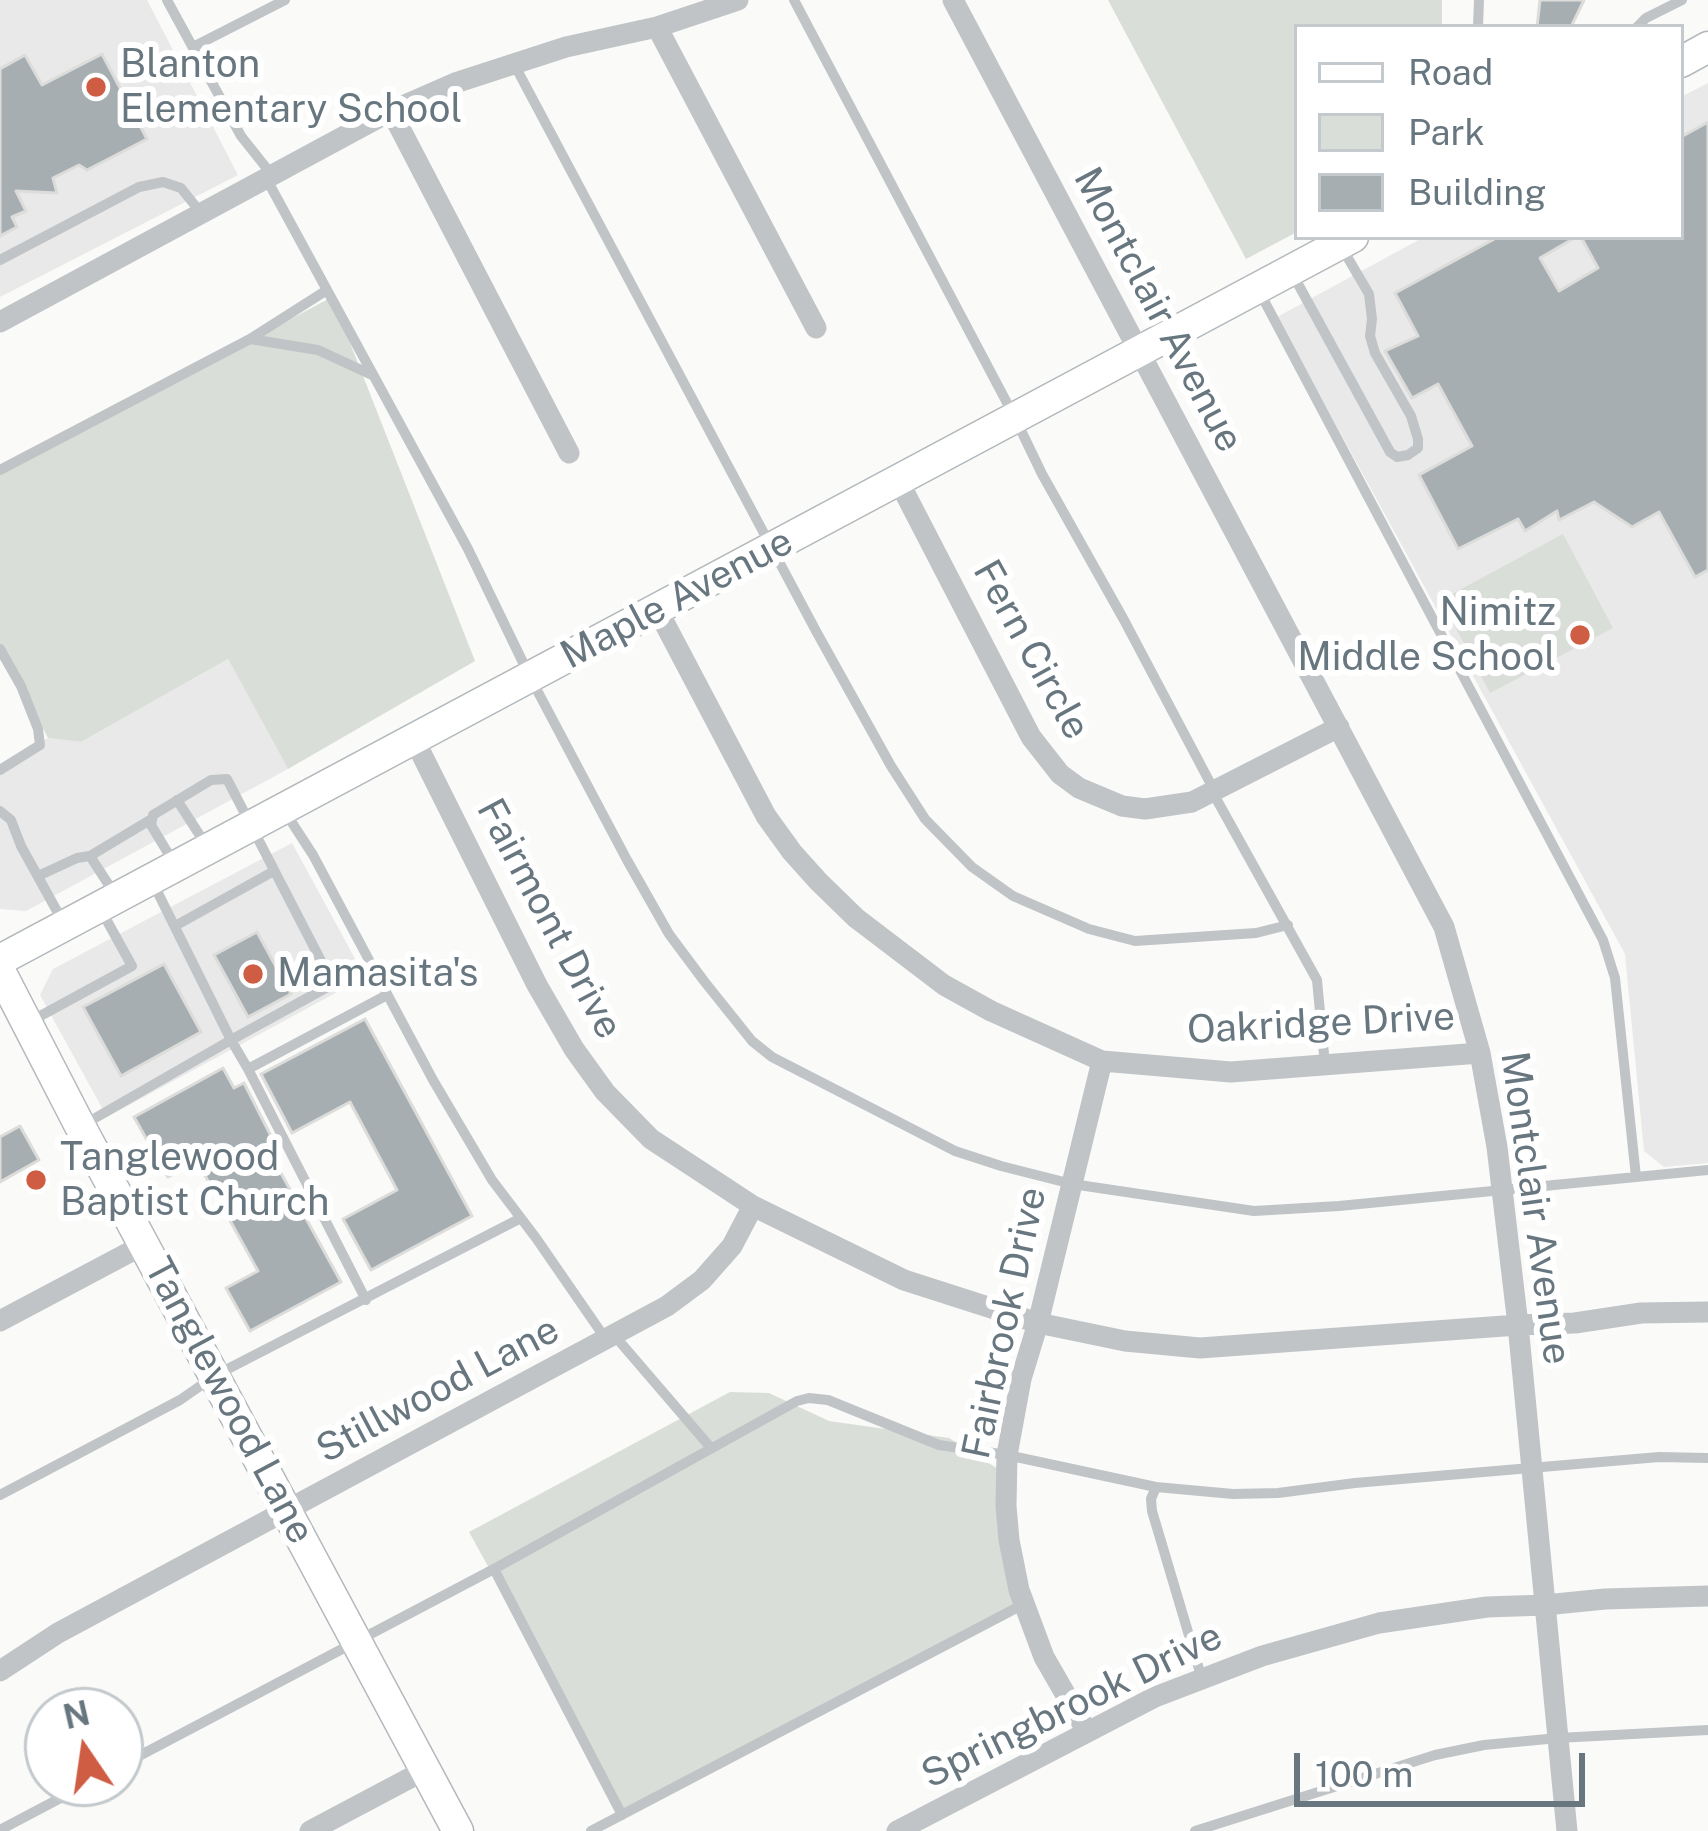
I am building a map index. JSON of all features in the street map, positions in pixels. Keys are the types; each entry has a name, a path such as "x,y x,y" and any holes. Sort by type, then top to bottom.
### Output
{"main road":[{"name":"Maple Avenue","path":"0,960 1347,241"},
{"name":"Tanglewood Lane","path":"0,970 458,1831"}],"street":[{"path":"0,322 391,111 455,82 738,0"},
{"name":"Montclair Avenue","path":"953,0 1444,927 1480,1053 1502,1189 1567,1831"},
{"path":"657,26 816,328"},
{"path":"391,111 569,453"},
{"name":"Fern Circle","path":"898,480 1031,736 1060,773 1079,788 1122,806 1169,807 1192,802 1339,727"},
{"name":"Oakridge Drive","path":"657,609 766,816 818,881 898,953 944,986 1102,1061 1231,1072 1480,1053"},
{"name":"Fairmont Drive","path":"414,739 537,985 605,1091 651,1139 753,1206 904,1280 1038,1323 1125,1341 1200,1348 1575,1323 1641,1313 1708,1312"},
{"name":"Fairbrook Drive","path":"1086,1730 1044,1657 1024,1604 1009,1540 1007,1455 1016,1400 1102,1061"},
{"name":"Stillwood Lane","path":"0,1671 58,1634 667,1306 702,1280 732,1246 753,1206"},
{"path":"0,1321 146,1244"},
{"name":"Springbrook Drive","path":"897,1831 1086,1730 1262,1655 1379,1623 1487,1607 1708,1596"},
{"path":"310,1831 425,1770"}],"lane":[{"path":"167,0 269,177 669,934 752,1041 772,1057 955,1151 1001,1166 1072,1184 1254,1210 1708,1170"},
{"path":"193,47 285,0"},
{"path":"794,0 1042,474 1317,980 1325,1065"},
{"path":"1640,24 1682,0"},
{"path":"514,64 816,631 925,819 972,867 1013,896 1089,928 1135,941 1256,933 1288,925"},
{"path":"0,260 139,187 163,182 181,188 201,213"},
{"path":"1291,271 1390,452 1397,457 1408,455 1418,448 1418,439 1411,416 1375,353 1369,294 1347,241"},
{"path":"1257,288 1604,940 1616,978 1636,1177"},
{"path":"0,470 250,339 327,290"},
{"path":"250,339 318,350 374,376"},
{"path":"0,770 40,745 21,686 2,656"},
{"path":"38,876 77,857 90,856 211,780 227,779 333,984"},
{"path":"177,800 208,849"},
{"path":"283,809 492,1180 610,1337 711,1448"},
{"path":"0,811 11,820 65,926"},
{"path":"150,820 176,926 367,1300"},
{"path":"28,1023 131,966 90,856"},
{"path":"176,926 274,871"},
{"path":"80,1126 371,963"},
{"path":"248,1069 387,994"},
{"path":"0,1495 180,1400 215,1375 521,1218"},
{"path":"144,1753 809,1398 829,1400 939,1444 1156,1486 1233,1494 1659,1457 1708,1458"},
{"path":"1156,1486 1150,1499 1152,1511 1202,1679"},
{"path":"494,1569 622,1815"},
{"path":"591,1831 1024,1604"},
{"path":"1195,1831 1435,1755 1484,1745 1708,1730"},
{"path":"0,1830 43,1807"}],"shaded area":[{"name":"Blanton Elementary School","path":"0,0 147,0 238,175 0,297"},
{"name":"Nimitz Middle School","path":"1708,83 1708,1163 1664,1167 1644,1151 1625,954 1277,317 1418,240 1684,240 1684,95"},
{"path":"228,659 288,769 26,911 0,909 0,764 48,738 81,742"},
{"path":"292,843 365,977 107,1117 40,995 53,969"}],"green space":[{"path":"1108,0 1442,0 1442,24 1294,24 1294,234 1246,259"},
{"path":"332,297 475,661 288,769 228,659 81,742 48,738 0,646 0,474"},
{"path":"1563,534 1613,628 1490,693 1441,600"},
{"path":"730,1392 769,1393 829,1421 949,1438 1006,1474 1023,1604 625,1814 469,1532"}],"building":[{"path":"1540,0 1584,0 1572,24 1537,24"},
{"path":"102,54 147,139 87,170 79,165 53,178 57,193 16,191 26,211 12,217 17,227 0,236 0,69 25,55 42,85"},
{"path":"1708,122 1708,570 1695,577 1659,512 1632,527 1594,502 1559,520 1557,511 1525,531 1518,519 1458,549 1419,475 1472,446 1438,384 1412,398 1385,351 1418,336 1395,293 1492,240 1571,240 1540,258 1559,291 1598,268 1583,240 1684,240 1684,135"},
{"name":"Mamasita's","path":"257,932 291,994 248,1017 214,955"},
{"path":"164,964 201,1032 121,1076 83,1007"},
{"path":"365,1019 472,1216 371,1270 343,1219 397,1190 350,1102 292,1133 261,1074"},
{"path":"223,1068 234,1088 244,1083 274,1142 266,1146 341,1282 250,1331 226,1288 258,1271 197,1161 168,1177 134,1117"},
{"name":"Tanglewood Baptist Church","path":"20,1126 39,1160 0,1182 0,1137"}],"place":[{"name":"Blanton Elementary School","path":"96,87"},
{"name":"Nimitz Middle School","path":"1580,635"},
{"name":"Mamasita's","path":"253,974"},
{"name":"Tanglewood Baptist Church","path":"36,1180"}]}
